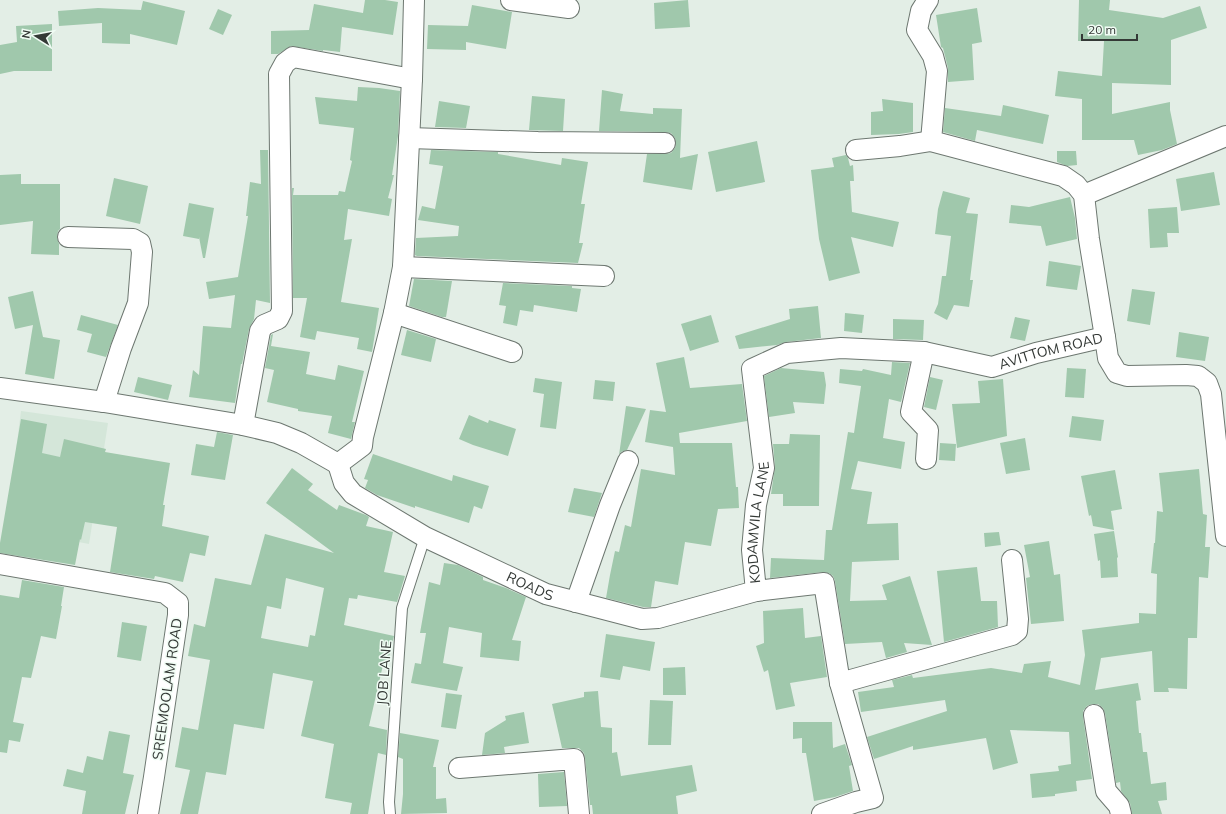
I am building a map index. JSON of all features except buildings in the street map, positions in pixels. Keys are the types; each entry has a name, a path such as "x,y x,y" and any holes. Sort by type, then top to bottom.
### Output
{"street":[{"path":"0,388 104,402 243,425 277,433 301,443 338,464 362,446 394,313 403,267 410,138 414,0"},
{"path":"511,0 569,8"},
{"path":"928,0 921,11 917,30 933,56 937,71 931,141"},
{"path":"243,425 260,331 264,324 278,319 282,311 279,74 285,63 293,57 412,78"},
{"path":"1084,195 1226,136"},
{"path":"410,138 538,142 665,143"},
{"path":"856,150 900,146 931,141 1063,176 1076,186 1084,195 1089,239 1105,337"},
{"path":"68,237 133,239 140,243 142,252 138,303 121,348 104,402"},
{"path":"403,267 604,276"},
{"path":"394,313 512,352"},
{"name":"AVITTOM ROAD","path":"924,352 992,367 1036,353 1105,337 1108,358 1117,373 1127,376 1198,376 1207,383 1211,394 1226,536"},
{"name":"KODAMVILA LANE","path":"822,814 856,802 873,798 840,683 824,583 756,591 752,550 756,504 764,468 752,369 787,353 841,348 924,352"},
{"path":"924,352 911,412 928,430 926,458"},
{"path":"576,602 610,506 628,461"},
{"name":"ROADS","path":"338,464 344,483 352,494 425,537 546,594 642,619 658,618 756,591"},
{"path":"840,683 1012,635 1016,631 1018,619 1012,560"},
{"name":"SREEMOOLAM ROAD","path":"0,564 165,593 178,602 178,615 148,814"},
{"path":"1094,715 1106,791 1119,806 1121,814"},
{"path":"459,768 574,759 579,814"}],"lane":[{"name":"JOB LANE","path":"390,814 389,802 402,608 425,537"}],"shaded area":[{"path":"21,411 108,423 89,544 6,528"}]}
